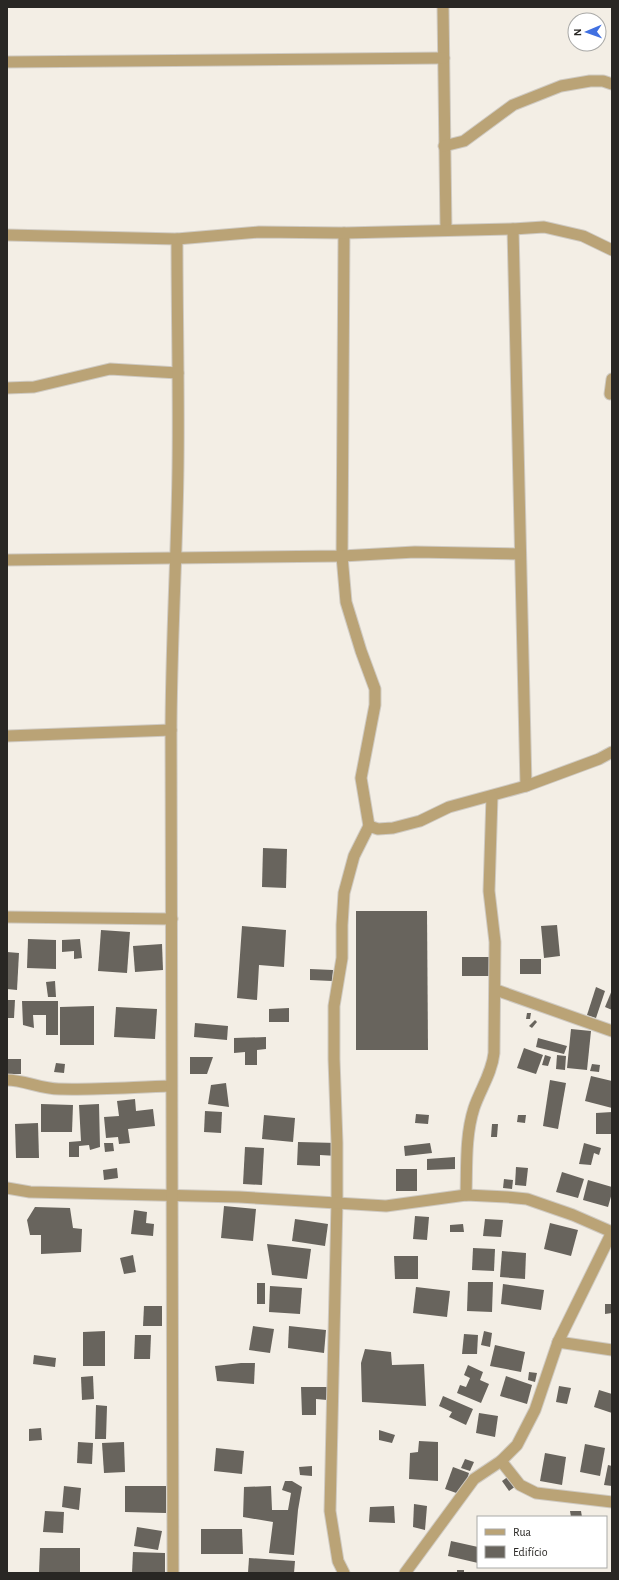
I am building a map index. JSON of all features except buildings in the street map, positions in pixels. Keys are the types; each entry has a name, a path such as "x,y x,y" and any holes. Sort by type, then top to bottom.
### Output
{"street":[{"path":"443,7 446,230"},
{"path":"7,62 444,58"},
{"path":"444,146 464,141 513,105 561,86 590,81 603,81 612,84"},
{"path":"7,235 177,239 259,232 344,234 446,230 513,230 544,227 583,236 612,250"},
{"path":"513,230 526,786"},
{"path":"344,234 342,556 346,602 361,651 375,689 376,705 361,778 369,826 354,856 344,893 342,958 334,1006 337,1143 330,1511 338,1561 344,1573"},
{"path":"173,1573 171,730 174,559 178,468 177,239"},
{"path":"7,388 34,387 110,370 178,373"},
{"path":"610,394 612,379"},
{"path":"7,560 342,556 415,552 520,554"},
{"path":"7,736 171,730"},
{"path":"369,826 378,829 393,828 420,821 449,807 526,786 599,759 612,752"},
{"path":"466,1195 469,1128 474,1108 493,1062 496,990 495,942 489,891 492,796"},
{"path":"7,917 172,919"},
{"path":"496,990 612,1031"},
{"path":"7,1080 58,1089 171,1086"},
{"path":"7,1188 30,1192 239,1197 386,1206 466,1195 527,1199 573,1215 612,1232 558,1342 535,1410 517,1445 501,1461 474,1479 405,1573"},
{"path":"558,1342 612,1350"},
{"path":"501,1461 520,1485 536,1493 612,1502"}]}
